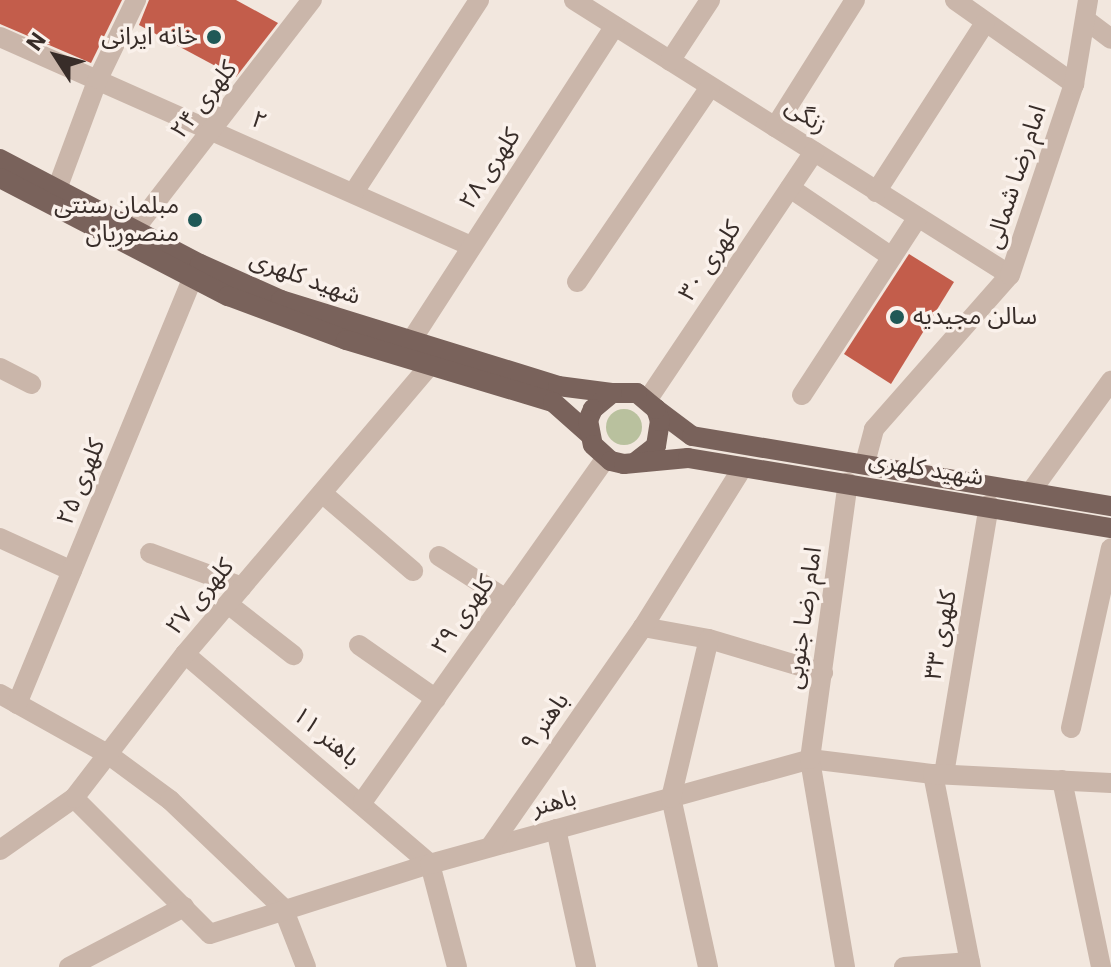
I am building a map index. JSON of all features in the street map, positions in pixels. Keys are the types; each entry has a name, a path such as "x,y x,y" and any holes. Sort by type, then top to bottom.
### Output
{"main road":[{"name":"شهید کلهری","path":"0,159 134,230 281,300 558,386 612,393"},
{"name":"شهید کلهری","path":"0,178 192,280 275,316 553,402 588,433"},
{"path":"625,390 652,404 660,421 656,446 637,461 606,458 588,433 593,409 612,393 625,390"},
{"name":"شهید کلهری","path":"652,404 692,436 1032,490 1111,506"},
{"name":"شهید کلهری","path":"637,461 688,458 989,505 1111,528"}],"street":[{"path":"57,189 98,79 136,0"},
{"name":"کلهری ۲۴","path":"134,230 312,0"},
{"path":"354,192 479,0"},
{"name":"زنگی","path":"574,0 1010,275"},
{"path":"670,61 710,0"},
{"path":"775,127 855,0"},
{"path":"955,0 1074,84"},
{"path":"1087,10 1111,39"},
{"name":"امام رضا شمالی","path":"865,463 874,429 1010,275 1074,84 1087,10"},
{"path":"876,192 985,23"},
{"name":"کلهری ۲۸","path":"411,341 615,26"},
{"name":"۲","path":"0,37 214,129 471,246"},
{"path":"577,282 710,87"},
{"name":"کلهری ۳۰","path":"652,404 814,152"},
{"path":"790,188 892,257"},
{"path":"802,395 918,217"},
{"name":"کلهری ۲۵","path":"9,699 72,571 192,280"},
{"name":"کلهری ۲۷","path":"0,850 74,798 185,654 430,365"},
{"path":"0,368 31,384"},
{"path":"1032,490 1111,381"},
{"name":"کلهری ۲۹","path":"363,801 606,458"},
{"name":"باهنر ۹","path":"490,847 643,627 743,467"},
{"name":"امام رضا جنوبی","path":"845,967 810,759 848,483"},
{"path":"322,493 413,571"},
{"name":"کلهری ۳۳","path":"939,774 989,505"},
{"path":"0,538 72,571"},
{"path":"1071,728 1111,548"},
{"path":"150,553 242,587"},
{"path":"439,556 506,599"},
{"path":"228,604 293,655"},
{"path":"643,627 709,639 823,673"},
{"path":"708,967 671,798 709,639"},
{"path":"359,645 436,699"},
{"name":"باهنر ۱۱","path":"185,654 363,801 430,864"},
{"path":"9,699 109,755 170,800 283,908 306,967"},
{"name":"باهنر","path":"74,798 210,934 283,908 430,864 810,759 939,774 1111,783"},
{"path":"904,967 971,964 939,774"},
{"path":"1062,780 1101,967"},
{"path":"556,829 586,967"},
{"path":"430,864 457,967"},
{"path":"69,967 184,907"}],"green space":[{"path":"624,409 636,415 642,427 636,439 624,445 612,439 606,427 612,415"}],"building":[{"path":"0,0 122,0 91,63 0,24"},
{"name":"خانه ایرانی","path":"149,0 236,0 278,23 236,77 139,25"},
{"name":"سالن مجیدیه","path":"909,254 954,282 891,384 844,354"}],"place":[{"name":"خانه ایرانی","path":"214,37"},
{"name":"مبلمان سنتی منصوریان","path":"195,220"},
{"name":"سالن مجیدیه","path":"897,317"}]}
